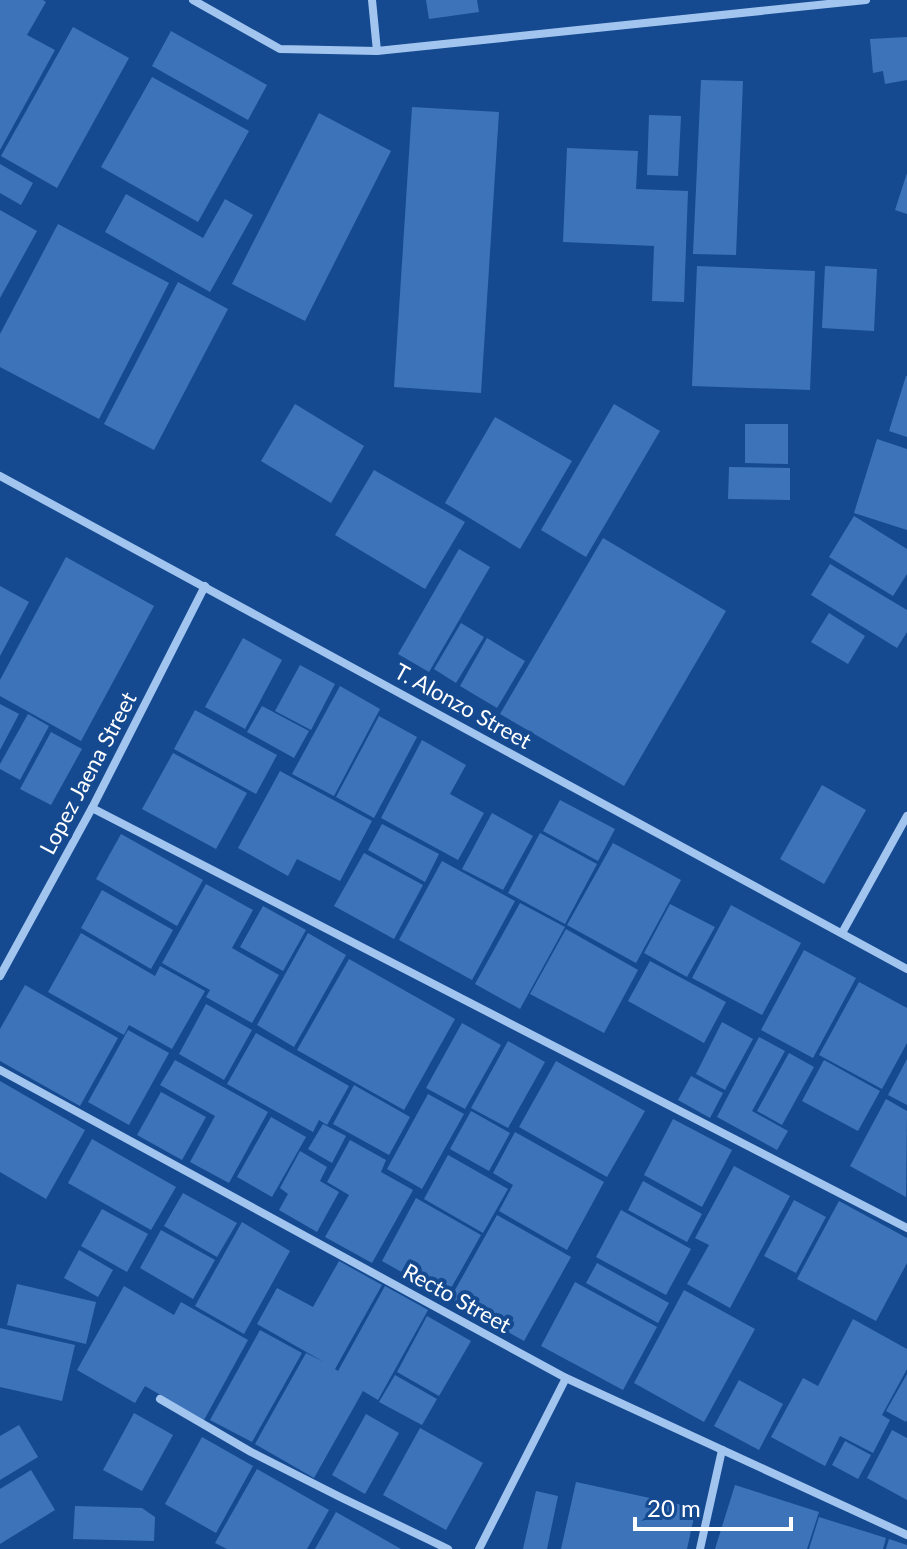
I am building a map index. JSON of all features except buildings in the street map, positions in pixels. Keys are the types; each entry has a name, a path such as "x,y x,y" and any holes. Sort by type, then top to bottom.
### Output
{"street":[{"path":"193,0 280,49 377,51 866,0"},
{"path":"372,0 377,51"},
{"name":"T. Alonzo Street","path":"0,476 907,969"},
{"name":"Lopez Jaena Street","path":"0,976 92,808 205,586"},
{"path":"92,808 907,1228"},
{"path":"842,933 907,816"},
{"name":"Recto Street","path":"0,1070 566,1378 907,1535"},
{"path":"479,1549 566,1378"},
{"path":"160,1399 251,1452 448,1549"},
{"path":"700,1549 722,1450"}]}
